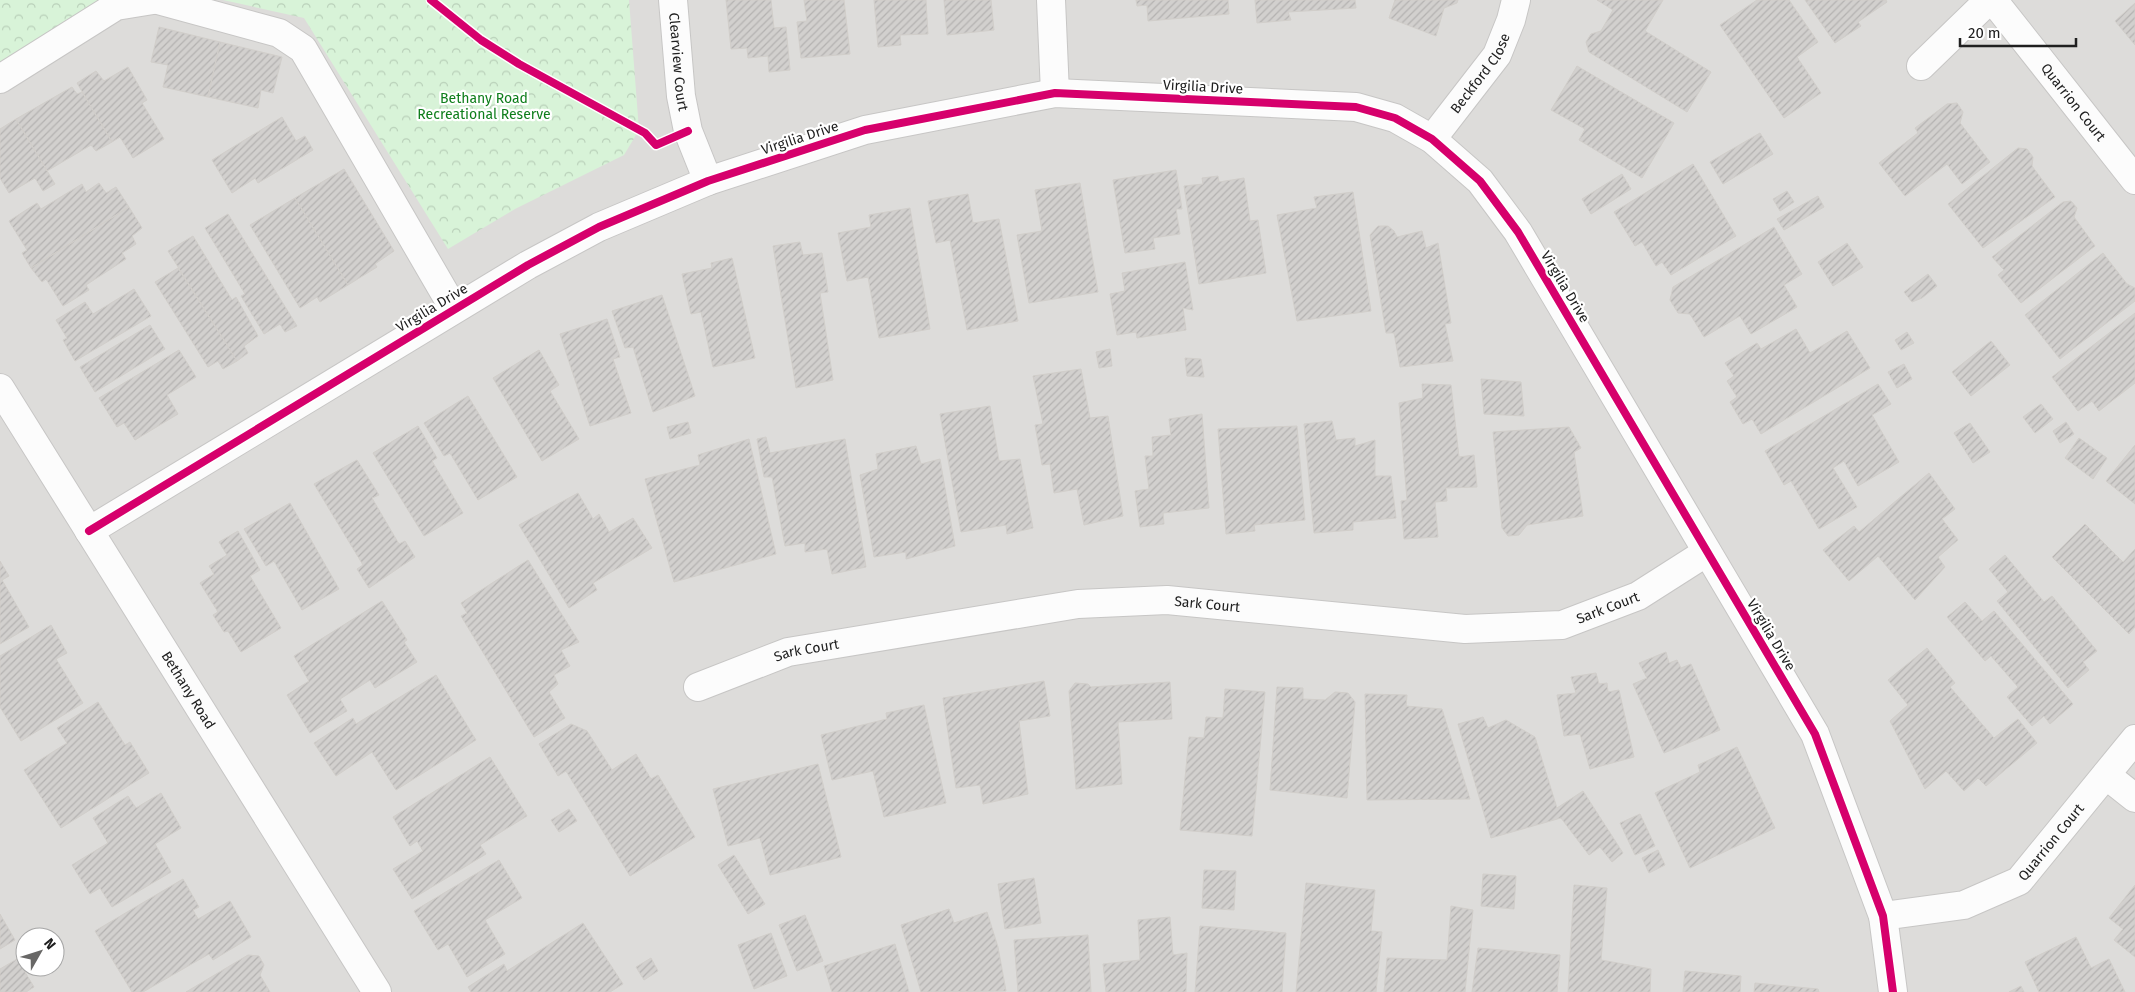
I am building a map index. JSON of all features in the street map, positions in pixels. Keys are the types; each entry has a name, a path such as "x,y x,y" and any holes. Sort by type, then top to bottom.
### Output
{"street":[{"path":"0,79 116,6 152,0"},
{"path":"158,0 279,33 303,49 454,309"},
{"name":"Clearview Court","path":"673,0 681,96 688,131 708,181"},
{"path":"1050,0 1055,94"},
{"name":"Beckford Close","path":"1432,139 1497,55 1511,20 1516,0"},
{"path":"1921,66 1989,0"},
{"name":"Quarrion Court","path":"1993,0 2135,180"},
{"name":"Virgilia Drive","path":"89,530 454,309 599,226 708,181 865,130 1055,94 1356,107 1395,118 1432,139 1480,181 1518,232 1815,734 1883,916 1893,992"},
{"name":"Bethany Road","path":"0,388 377,992"},
{"name":"Sark Court","path":"698,687 788,652 1078,604 1167,600 1465,629 1562,624 1638,596 1707,552"},
{"name":"Quarrion Court","path":"1883,916 1964,905 2019,881 2135,739"},
{"path":"2106,775 2135,798"}],"shaded area":[{"path":"0,0 2135,0 2135,992 0,992"}],"green space":[{"path":"0,0 99,0 0,63"},
{"name":"Bethany Road Recreational Reserve","path":"223,0 629,0 639,130 624,155 515,209 448,249 304,18"}],"building":[{"path":"726,0 771,0 774,28 786,27 790,70 769,72 768,56 748,58 747,48 731,49"},
{"path":"804,0 844,0 850,54 801,58 797,22 807,21"},
{"path":"874,0 926,0 928,34 900,35 901,45 878,47"},
{"path":"944,0 991,0 994,30 947,35"},
{"path":"1136,0 1228,0 1229,14 1148,21 1147,5 1137,6"},
{"path":"1255,0 1355,0 1356,8 1288,12 1291,20 1257,23"},
{"path":"1395,0 1458,0 1457,3 1444,8 1436,36 1389,18"},
{"path":"1597,0 1663,0 1645,31 1711,72 1687,112 1589,52 1586,42 1591,34 1601,31 1613,10"},
{"path":"1757,0 1789,0 1818,42 1797,57 1821,93 1784,118 1720,25"},
{"path":"1805,0 1886,0 1887,2 1858,22 1861,26 1835,43"},
{"path":"2135,3 2135,45 2115,21"},
{"path":"159,27 220,42 208,97 163,87 168,65 151,62"},
{"path":"220,42 282,57 273,93 261,90 258,108 208,97"},
{"path":"1577,66 1674,123 1642,178 1579,140 1585,129 1551,110"},
{"path":"128,67 147,100 142,103 164,139 133,158 120,137 112,142 77,83 96,71 104,81"},
{"path":"72,87 77,94 82,92 112,142 96,151 91,145 47,171 16,119"},
{"path":"1957,103 1963,112 1960,123 1990,162 1962,184 1947,164 1905,196 1879,163 1918,133 1915,128 1947,104"},
{"path":"282,117 296,141 305,136 313,150 258,183 255,178 232,193 212,160"},
{"path":"16,119 55,184 43,191 35,178 9,193 0,178 0,129"},
{"path":"1760,133 1773,154 1723,184 1710,162"},
{"path":"2018,148 2027,149 2033,157 2032,166 2055,197 1983,248 1948,204"},
{"path":"1693,164 1736,236 1671,275 1662,262 1656,266 1642,242 1635,246 1614,212"},
{"path":"344,169 394,251 375,264 377,267 348,285 295,198"},
{"path":"1176,170 1182,209 1176,209 1180,234 1153,238 1155,249 1125,253 1113,180"},
{"path":"1622,174 1631,189 1591,214 1582,199"},
{"path":"1218,176 1219,182 1244,178 1250,221 1258,220 1266,273 1199,284 1184,186 1203,184 1202,178"},
{"path":"99,183 106,193 116,187 129,207 31,268 22,253 27,250 9,221 37,203 41,209 82,184 86,192"},
{"path":"1080,183 1098,292 1029,303 1017,235 1042,231 1035,190"},
{"path":"1787,191 1794,202 1780,211 1773,199"},
{"path":"1353,192 1371,311 1297,321 1277,215 1317,208 1314,197"},
{"path":"968,194 973,223 999,219 1018,321 967,330 950,240 936,243 928,201"},
{"path":"1818,196 1824,207 1784,230 1777,219"},
{"path":"295,198 348,285 320,302 317,297 300,308 250,225"},
{"path":"2071,201 2077,208 2074,217 2095,246 2021,303 1998,275 2004,270 1992,257 2063,202"},
{"path":"129,207 142,228 132,236 136,244 122,253 126,259 86,285 89,290 63,306 46,279 42,282 31,268"},
{"path":"910,208 930,329 879,338 868,277 847,281 838,233 871,227 869,215"},
{"path":"228,214 297,326 285,332 280,324 264,334 241,296 245,294 205,228"},
{"path":"1378,226 1388,226 1397,237 1422,231 1426,248 1438,243 1451,323 1445,324 1453,361 1400,367 1394,333 1386,333 1370,235"},
{"path":"1774,227 1802,274 1784,285 1797,307 1751,334 1740,316 1704,337 1690,314 1678,313 1670,300 1673,287"},
{"path":"193,236 232,300 236,297 258,336 244,346 248,353 237,361 168,251"},
{"path":"800,242 803,255 822,253 828,292 820,293 833,380 796,388 773,246"},
{"path":"1847,243 1863,267 1833,286 1818,262"},
{"path":"2103,253 2127,284 2135,288 2135,301 2060,359 2025,315"},
{"path":"732,258 755,358 713,367 701,312 691,314 682,274 712,268 711,263"},
{"path":"1185,262 1193,310 1183,308 1186,330 1137,338 1136,332 1117,335 1110,294 1125,291 1122,273"},
{"path":"178,268 237,361 223,369 218,361 208,367 155,282"},
{"path":"1928,274 1937,286 1922,298 1912,302 1904,292"},
{"path":"134,289 151,316 75,361 63,340 67,338 56,320 85,302 93,314"},
{"path":"662,295 695,396 653,412 633,347 625,348 612,311"},
{"path":"2135,313 2135,383 2099,411 2092,401 2078,411 2052,377"},
{"path":"607,319 620,357 613,359 631,413 590,426 560,334"},
{"path":"150,325 165,349 95,392 80,367"},
{"path":"1796,329 1810,353 1847,331 1870,368 1761,434 1752,419 1743,424 1730,402 1737,397 1727,381 1734,376 1725,363 1757,343 1761,349"},
{"path":"1907,332 1914,343 1901,350 1895,340"},
{"path":"1991,341 2010,365 1971,396 1952,372"},
{"path":"1110,349 1112,366 1099,368 1096,352"},
{"path":"179,350 196,377 167,395 178,414 135,440 124,423 117,427 99,398"},
{"path":"539,350 559,385 550,391 579,439 542,461 493,378"},
{"path":"1185,358 1201,359 1204,377 1187,376"},
{"path":"1904,364 1912,379 1897,388 1888,372"},
{"path":"1081,369 1090,418 1108,416 1123,516 1084,525 1077,489 1054,493 1050,464 1042,465 1035,425 1043,424 1033,376"},
{"path":"1481,379 1521,382 1524,416 1484,414"},
{"path":"1422,384 1451,385 1459,457 1474,455 1477,487 1446,488 1447,501 1435,502 1438,537 1404,539 1401,501 1407,500 1399,403 1423,398"},
{"path":"1878,384 1891,404 1872,415 1899,462 1858,486 1844,461 1833,468 1857,507 1819,529 1791,481 1784,485 1765,451"},
{"path":"468,396 517,477 478,500 450,453 444,456 424,423"},
{"path":"2041,404 2053,419 2035,433 2023,417"},
{"path":"990,406 999,461 1020,459 1033,528 1007,534 1006,525 961,532 940,414"},
{"path":"1202,414 1209,508 1163,513 1164,524 1140,527 1135,491 1149,489 1145,456 1153,456 1152,437 1171,435 1169,419"},
{"path":"1332,421 1336,440 1355,438 1355,446 1375,440 1375,476 1391,476 1396,518 1353,522 1353,530 1314,533 1304,424"},
{"path":"688,422 691,433 670,439 667,427"},
{"path":"2066,422 2074,434 2060,443 2053,431"},
{"path":"1970,423 1990,452 1973,463 1954,433"},
{"path":"418,426 437,458 432,461 463,513 424,536 373,453"},
{"path":"1297,426 1305,520 1254,525 1255,531 1226,534 1218,429"},
{"path":"1569,427 1581,448 1574,452 1583,516 1527,525 1519,535 1508,536 1502,528 1493,432"},
{"path":"766,437 770,453 845,439 866,567 832,574 827,549 805,552 805,543 785,546 772,477 764,477 757,439"},
{"path":"2079,438 2107,458 2093,479 2065,458"},
{"path":"749,439 776,554 674,582 645,479 700,465 698,455"},
{"path":"2135,445 2135,504 2106,481"},
{"path":"916,446 921,464 940,459 955,546 906,559 906,552 874,557 860,475 878,469 876,454"},
{"path":"357,460 379,495 372,498 399,544 405,541 415,557 369,588 357,569 363,565 314,484"},
{"path":"1929,473 1955,509 1942,519 1958,540 1938,557 1945,567 1915,600 1878,556 1849,581 1823,550 1854,526 1859,532"},
{"path":"578,493 593,519 599,514 609,532 633,518 652,548 593,583 597,590 569,608 519,525"},
{"path":"290,503 339,589 302,610 274,561 266,566 244,529"},
{"path":"2085,524 2123,562 2135,549 2135,627 2129,634 2052,557"},
{"path":"238,531 260,570 250,576 281,628 241,652 228,631 224,632 213,615 218,612 200,583 214,574 209,566 227,555 219,542"},
{"path":"2005,555 2044,602 2052,596 2097,651 2083,662 2089,670 2068,688 1997,601 2008,592 1989,569"},
{"path":"528,560 579,642 561,650 570,666 554,675 558,684 549,692 565,718 534,737 461,616 467,613 461,603"},
{"path":"0,561 9,576 2,580 29,627 0,644"},
{"path":"382,601 407,640 404,642 417,662 375,688 370,680 340,699 347,711 310,733 287,695 309,681 294,656"},
{"path":"1965,602 1982,621 1994,611 2073,704 2050,724 2044,716 2032,726 2007,697 2018,687 1991,656 1985,661 1947,617"},
{"path":"51,625 67,653 56,659 83,703 21,741 0,707 0,656"},
{"path":"1927,648 1955,683 1950,687 1994,738 2018,719 2037,743 1986,786 1978,778 1964,791 1946,771 1925,789 1890,721 1908,705 1888,680"},
{"path":"1666,652 1669,663 1677,660 1681,668 1691,664 1720,730 1664,753 1633,684 1647,678 1639,663"},
{"path":"1596,673 1599,684 1607,683 1608,692 1619,690 1634,757 1590,769 1580,734 1564,736 1557,695 1576,693 1571,677"},
{"path":"436,675 476,740 396,790 372,752 336,776 314,743 353,718 356,724"},
{"path":"1044,681 1050,716 1019,721 1028,794 983,804 980,785 956,788 943,698"},
{"path":"1170,682 1172,719 1118,722 1122,784 1076,789 1069,691 1075,683 1088,684 1091,687"},
{"path":"1277,687 1303,688 1303,699 1325,700 1335,692 1348,693 1355,702 1347,798 1270,790"},
{"path":"1225,689 1265,692 1252,836 1180,830 1189,737 1204,738 1206,717 1223,718"},
{"path":"1365,694 1407,695 1406,706 1442,709 1470,799 1367,800"},
{"path":"98,702 125,745 130,742 149,773 61,828 24,770 67,743 57,728"},
{"path":"924,705 946,803 884,817 873,771 832,780 821,735 887,719 886,713"},
{"path":"1483,717 1488,728 1506,720 1535,737 1557,808 1583,791 1623,853 1612,862 1600,847 1589,855 1561,818 1491,838 1458,724"},
{"path":"571,724 587,731 612,770 636,754 651,779 658,775 695,837 630,876 566,771 558,776 539,744"},
{"path":"1737,747 1775,828 1690,868 1655,793 1700,772 1698,765"},
{"path":"490,757 527,816 480,845 486,854 412,899 393,869 423,851 417,841 410,846 393,817"},
{"path":"818,764 841,857 770,875 760,838 728,846 713,789"},
{"path":"161,793 181,828 155,844 171,872 112,907 100,888 90,894 72,865 108,843 93,818 128,796 136,808"},
{"path":"569,809 577,821 559,832 551,820"},
{"path":"1640,814 1655,846 1635,855 1620,823"},
{"path":"1658,850 1665,865 1649,873 1642,858"},
{"path":"734,855 765,904 748,914 718,865"},
{"path":"499,860 522,898 485,920 505,954 467,977 448,944 438,950 414,911"},
{"path":"1204,870 1236,871 1234,910 1202,908"},
{"path":"1483,874 1516,876 1514,909 1481,906"},
{"path":"1034,878 1041,923 1005,929 998,884"},
{"path":"183,879 199,907 193,910 198,919 230,901 251,937 213,960 209,954 143,992 132,992 95,931"},
{"path":"1306,883 1375,890 1371,931 1382,932 1376,992 1296,992"},
{"path":"1574,885 1607,888 1601,960 1651,969 1650,992 1568,992"},
{"path":"2135,885 2135,957 2114,940 2123,929 2109,918"},
{"path":"1451,906 1473,910 1465,992 1384,992 1387,958 1447,960"},
{"path":"949,909 954,923 987,912 998,947 1006,991 921,992 901,925"},
{"path":"0,914 15,940 0,949"},
{"path":"805,915 823,961 797,971 779,925"},
{"path":"1170,917 1173,955 1187,953 1186,992 1106,992 1103,964 1140,960 1138,920"},
{"path":"583,923 623,984 610,992 471,992 468,987 504,964 507,971"},
{"path":"1200,926 1286,933 1282,992 1195,992"},
{"path":"771,933 787,976 754,989 738,945"},
{"path":"1088,935 1091,992 1018,992 1014,940"},
{"path":"2076,937 2091,968 2109,959 2125,992 2039,992 2025,962"},
{"path":"895,944 909,992 832,992 824,966"},
{"path":"1478,948 1560,955 1557,992 1472,992"},
{"path":"248,955 259,956 264,965 260,975 270,992 186,992"},
{"path":"651,958 658,971 644,980 636,967"},
{"path":"15,960 15,977 28,977 34,987 26,992 0,992 0,969"},
{"path":"1685,971 1741,976 1740,992 1683,992"},
{"path":"1755,983 1818,989 1819,992 1754,992"},
{"path":"2021,986 2024,992 2009,992"}],"cycle path":[{"path":"431,0 481,40 519,64 645,133 656,145 688,131"},
{"path":"89,531 528,265 599,227 708,181 865,130 1055,93 1356,107 1395,118 1432,139 1480,181 1518,232 1815,734 1883,916 1893,992"}]}
